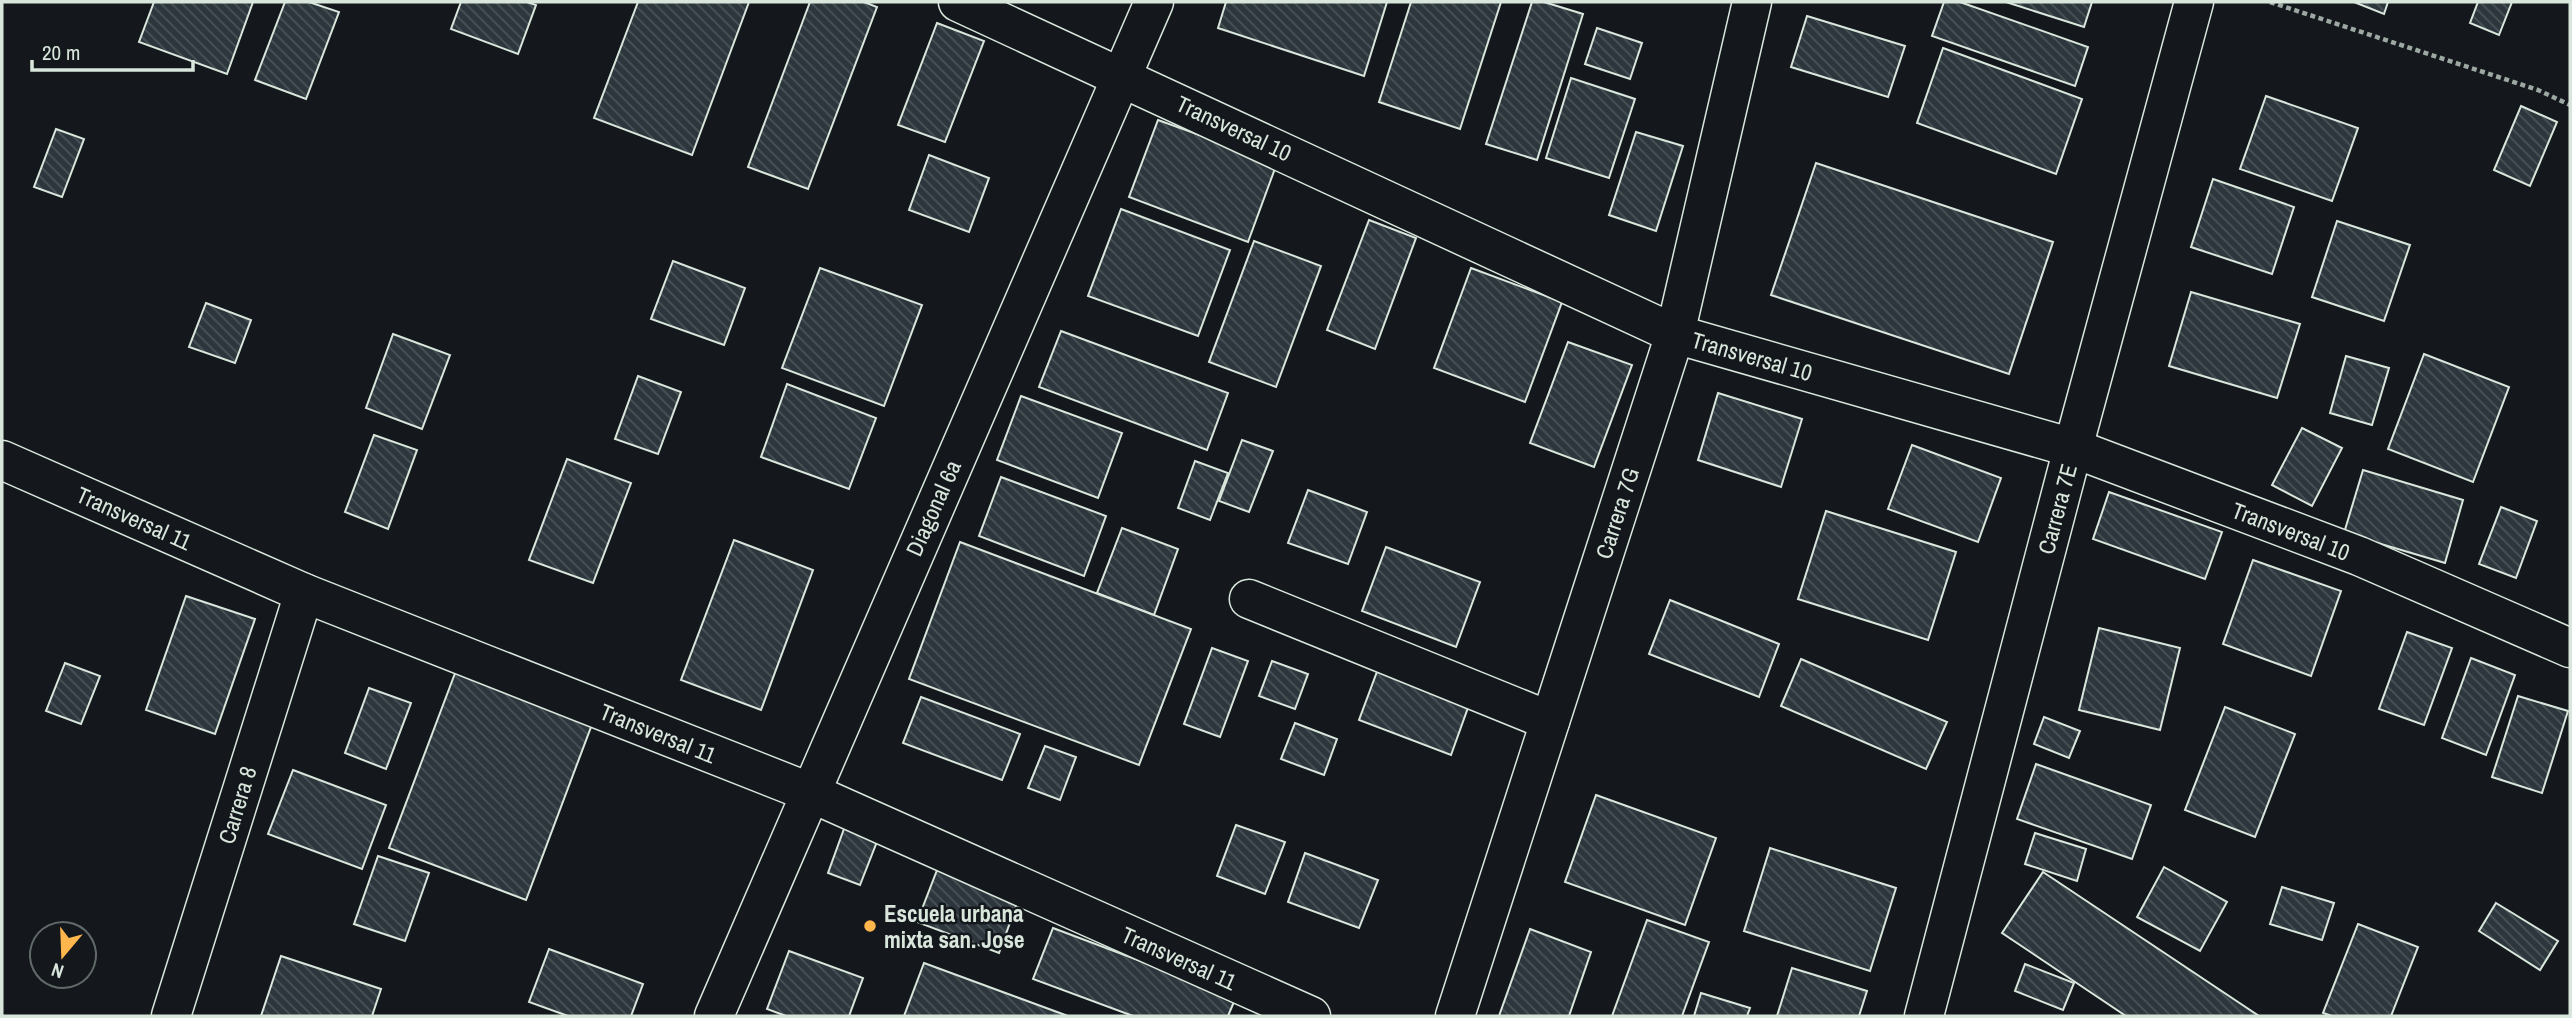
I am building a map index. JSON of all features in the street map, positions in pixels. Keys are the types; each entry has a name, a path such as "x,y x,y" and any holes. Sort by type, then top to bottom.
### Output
{"street":[{"name":"Transversal 10","path":"958,2 1675,334 2073,448 2359,556 2570,648"},
{"name":"Diagonal 6a","path":"714,1016 1153,2"},
{"name":"Carrera 7G","path":"1455,1016 1675,334 1752,2"},
{"name":"Carrera 7E","path":"1924,1016 2073,448 2194,2"},
{"name":"Transversal 11","path":"2,460 304,593 809,792 1311,1016"},
{"name":"Carrera 8","path":"170,1016 304,593"},
{"path":"1249,599 1550,721"}],"path":[{"path":"2270,2 2538,90 2570,105"}],"building":[{"path":"154,2 253,2 227,74 139,42"},
{"path":"285,2 309,2 339,12 306,99 255,80"},
{"path":"461,2 527,2 536,5 518,54 451,29"},
{"path":"638,2 749,2 692,155 594,118"},
{"path":"810,2 864,2 877,7 808,189 748,167"},
{"path":"1226,2 1387,2 1364,76 1218,28"},
{"path":"1411,2 1501,2 1460,129 1379,102"},
{"path":"1532,2 1544,2 1583,14 1537,160 1486,144"},
{"path":"1944,2 1960,2 2088,47 2075,86 1932,36"},
{"path":"2006,2 2092,2 2084,27"},
{"path":"2354,2 2388,2 2384,14"},
{"path":"2478,2 2512,2 2499,35 2470,23"},
{"path":"1807,16 1905,46 1888,97 1791,67"},
{"path":"937,23 984,41 945,142 898,125"},
{"path":"1597,28 1642,43 1630,79 1585,64"},
{"path":"1943,48 2082,99 2056,174 1917,123"},
{"path":"1571,78 1635,99 1609,178 1546,158"},
{"path":"2266,96 2358,128 2332,201 2240,169"},
{"path":"2521,106 2557,122 2530,186 2494,170"},
{"path":"1158,120 1277,163 1248,242 1129,197"},
{"path":"56,129 84,139 62,197 34,187"},
{"path":"1636,132 1683,146 1656,231 1609,215"},
{"path":"929,155 989,178 969,232 909,210"},
{"path":"1816,163 2053,242 2009,374 1771,295"},
{"path":"2213,179 2294,207 2272,274 2191,247"},
{"path":"1121,209 1230,250 1198,336 1088,296"},
{"path":"1369,220 1416,238 1375,349 1327,330"},
{"path":"2337,221 2410,245 2384,321 2312,297"},
{"path":"1254,241 1321,266 1276,387 1209,362"},
{"path":"673,261 745,288 724,345 651,319"},
{"path":"820,268 922,305 884,406 782,368"},
{"path":"1471,268 1562,302 1525,402 1434,368"},
{"path":"2191,292 2300,324 2277,398 2169,366"},
{"path":"206,303 251,320 235,363 189,347"},
{"path":"1061,331 1228,393 1207,450 1039,387"},
{"path":"393,334 450,355 422,429 366,408"},
{"path":"1568,342 1632,365 1594,467 1530,443"},
{"path":"2424,354 2509,387 2473,482 2388,449"},
{"path":"2346,356 2389,368 2372,425 2330,413"},
{"path":"638,376 681,392 658,454 615,439"},
{"path":"787,384 876,418 849,489 761,457"},
{"path":"1718,393 1802,419 1781,487 1698,460"},
{"path":"1021,396 1122,433 1098,498 997,460"},
{"path":"2302,428 2342,448 2312,506 2272,485"},
{"path":"374,435 417,450 388,529 345,512"},
{"path":"1242,440 1273,451 1249,512 1219,501"},
{"path":"1912,445 2001,478 1978,542 1888,509"},
{"path":"567,459 631,483 593,583 529,560"},
{"path":"1195,461 1228,473 1210,520 1178,508"},
{"path":"2363,470 2463,500 2445,563 2344,533"},
{"path":"1001,477 1106,516 1084,576 979,536"},
{"path":"1308,490 1367,512 1348,564 1288,543"},
{"path":"2109,492 2222,532 2205,579 2093,539"},
{"path":"2501,507 2537,521 2516,578 2479,564"},
{"path":"1826,511 1956,552 1928,640 1798,599"},
{"path":"1122,528 1178,549 1154,615 1097,593"},
{"path":"734,540 813,570 761,710 681,680"},
{"path":"960,542 1191,629 1139,765 909,679"},
{"path":"1386,547 1480,582 1456,647 1362,611"},
{"path":"2253,560 2341,591 2311,676 2223,644"},
{"path":"186,596 255,619 215,734 146,710"},
{"path":"1670,600 1779,644 1759,697 1649,654"},
{"path":"2099,628 2180,648 2160,730 2079,710"},
{"path":"2407,632 2452,648 2424,725 2379,709"},
{"path":"1212,648 1248,661 1220,737 1184,724"},
{"path":"2471,658 2515,675 2486,755 2442,738"},
{"path":"1801,659 1947,722 1926,769 1781,706"},
{"path":"1272,661 1308,674 1295,709 1259,696"},
{"path":"65,663 100,676 81,724 46,711"},
{"path":"457,668 594,719 526,900 389,848"},
{"path":"1378,669 1470,702 1451,755 1359,720"},
{"path":"369,688 411,703 386,769 345,753"},
{"path":"2518,696 2568,711 2542,793 2492,777"},
{"path":"921,697 1020,734 1002,780 903,743"},
{"path":"2225,707 2295,734 2255,837 2185,810"},
{"path":"2044,717 2080,731 2069,758 2034,744"},
{"path":"1295,723 1337,739 1324,775 1281,759"},
{"path":"1045,746 1076,757 1060,800 1028,788"},
{"path":"2036,764 2151,805 2132,859 2017,819"},
{"path":"293,770 386,805 362,869 268,834"},
{"path":"1596,795 1716,838 1685,925 1565,882"},
{"path":"1236,825 1285,842 1265,894 1217,876"},
{"path":"845,826 878,839 860,885 828,873"},
{"path":"2035,833 2086,849 2077,881 2025,864"},
{"path":"1770,848 1896,888 1870,971 1744,931"},
{"path":"1305,853 1378,880 1359,928 1288,902"},
{"path":"378,856 429,873 405,941 354,924"},
{"path":"939,865 1020,895 999,953 917,922"},
{"path":"2164,867 2227,902 2200,951 2137,917"},
{"path":"2043,872 2259,1016 2126,1016 2002,933"},
{"path":"2282,887 2334,903 2322,940 2270,924"},
{"path":"2496,903 2558,941 2540,970 2479,931"},
{"path":"1647,920 1709,942 1682,1016 1612,1016"},
{"path":"2358,924 2418,947 2391,1016 2332,1016 2323,1013"},
{"path":"1053,928 1236,997 1228,1016 1133,1016 1033,979"},
{"path":"1530,929 1591,952 1569,1016 1499,1016"},
{"path":"549,949 643,984 631,1016 568,1016 529,1002"},
{"path":"789,951 863,978 849,1016 786,1016 767,1009"},
{"path":"281,956 381,989 372,1016 261,1016"},
{"path":"924,963 1068,1016 904,1016"},
{"path":"2025,964 2074,983 2063,1010 2015,991"},
{"path":"1792,968 1867,991 1859,1016 1777,1016"},
{"path":"1701,993 1750,1008 1747,1016 1694,1016"}],"place":[{"name":"Escuela urbana mixta san. Jose","path":"870,926"}]}
